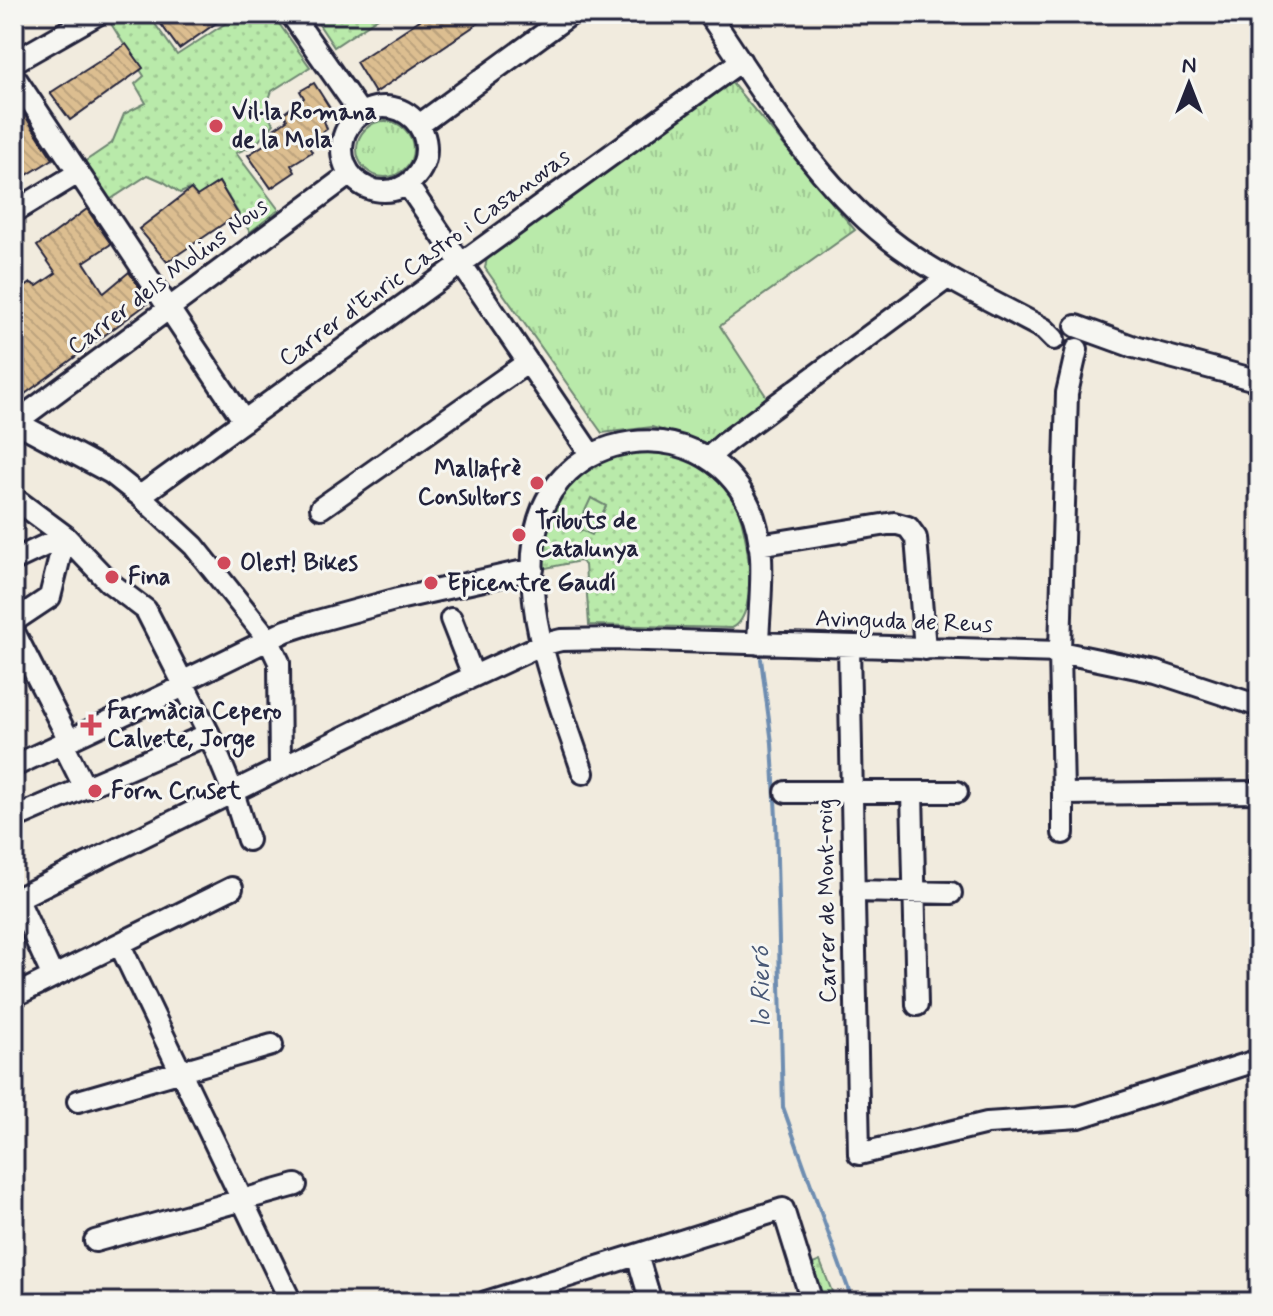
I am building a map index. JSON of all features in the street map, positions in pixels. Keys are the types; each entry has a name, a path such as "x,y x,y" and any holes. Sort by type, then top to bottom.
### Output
{"street":[{"path":"14,62 98,14"},
{"path":"291,14 361,114"},
{"path":"419,125 571,14"},
{"path":"709,14 815,164 840,193 899,246 946,279 1069,339 1134,347 1259,381"},
{"name":"Carrer d'Enric Castro i Casanovas","path":"140,496 741,61"},
{"path":"14,76 244,421"},
{"path":"378,107 397,109 419,125 424,135 425,157 422,167 407,184 377,190 358,182 350,174 343,156 344,137 353,120 361,114 378,107"},
{"path":"14,212 78,173"},
{"name":"Carrer dels Molins Nous","path":"15,421 350,174"},
{"path":"407,184 591,455"},
{"path":"708,458 946,279"},
{"path":"1063,833 1060,652 1069,339"},
{"path":"321,508 528,362"},
{"path":"15,421 111,473 140,496 203,556 268,639 279,662 280,769"},
{"path":"583,773 541,645 533,569 535,535 545,504 564,476 591,455 622,443 656,441 678,445 708,458 727,473 742,492 756,524 759,545 758,644"},
{"path":"14,498 65,536 109,582 143,606 209,734 233,792 248,840"},
{"path":"759,545 894,523 908,527 916,538 925,649"},
{"path":"14,560 65,536"},
{"path":"14,621 50,597 65,536"},
{"path":"184,681 268,639 314,622 398,599 533,569"},
{"path":"451,619 473,675"},
{"path":"14,632 85,788"},
{"name":"Avinguda de Reus","path":"15,899 473,675 541,645 561,640 1060,652 1156,672 1259,706"},
{"name":"Carrer de Mont-roig","path":"849,646 859,1154 987,1123 1079,1117 1259,1060"},
{"path":"14,766 184,686 184,681"},
{"path":"14,818 209,734"},
{"path":"786,792 957,792"},
{"path":"912,792 917,1005"},
{"path":"1063,794 1259,792"},
{"path":"14,996 232,888"},
{"path":"853,891 951,893"},
{"path":"15,899 53,977"},
{"path":"120,945 291,1302"},
{"path":"78,1101 272,1045"},
{"path":"95,1241 296,1185"},
{"path":"486,1302 783,1209 812,1302"},
{"path":"637,1255 651,1302"}],"green space":[{"path":"121,14 148,14 177,55 240,14 272,14 310,67 272,91 264,112 274,124 255,145 236,153 279,210 250,232 219,182 197,197 190,189 180,193 148,175 108,201 84,162 112,143 124,114 146,103 135,84 144,76 108,19"},
{"path":"312,14 384,14 334,47"},
{"path":"731,82 855,230 720,326 768,399 706,444 652,427 602,433 485,268 487,258"},
{"path":"385,121 405,129 413,149 405,169 385,177 365,169 357,149 365,129"},
{"path":"644,451 669,454 704,468 723,484 737,506 746,544 749,586 747,605 741,619 732,628 589,625 585,565 580,561 541,569 551,516 568,485 595,462 613,455"},
{"path":"591,498 606,506 592,535 577,528"},
{"path":"820,1261 836,1302 822,1302 808,1266"}],"building":[{"path":"167,14 229,14 179,49 158,20"},
{"path":"429,14 492,14 375,93 356,62"},
{"path":"126,44 143,68 70,120 50,93"},
{"path":"314,83 333,113 324,121 327,129 307,144 312,152 291,165 295,172 271,188 248,155 270,141 265,135 287,120 284,113 304,98 300,91"},
{"path":"14,99 53,159 14,183"},
{"path":"219,182 238,214 167,262 139,229 191,189 197,196"},
{"path":"87,209 111,244 84,262 104,293 129,272 148,300 147,304 14,402 14,295 31,283 37,286 56,273 37,246"}],"waterway":[{"name":"lo Rieró","path":"761,659 772,743 776,818 783,1107 853,1302"}],"place":[{"name":"Vil·la Romana de la Mola","path":"216,126"},
{"name":"Mallafrè Consultors","path":"537,483"},
{"name":"Tributs de Catalunya","path":"519,535"},
{"name":"Olest! Bikes","path":"224,563"},
{"name":"Fina","path":"112,577"},
{"name":"Epicentre Gaudí","path":"431,583"},
{"name":"Farmàcia Cepero Calvete, Jorge","path":"91,725"},
{"name":"Forn Cruset","path":"95,791"}]}
